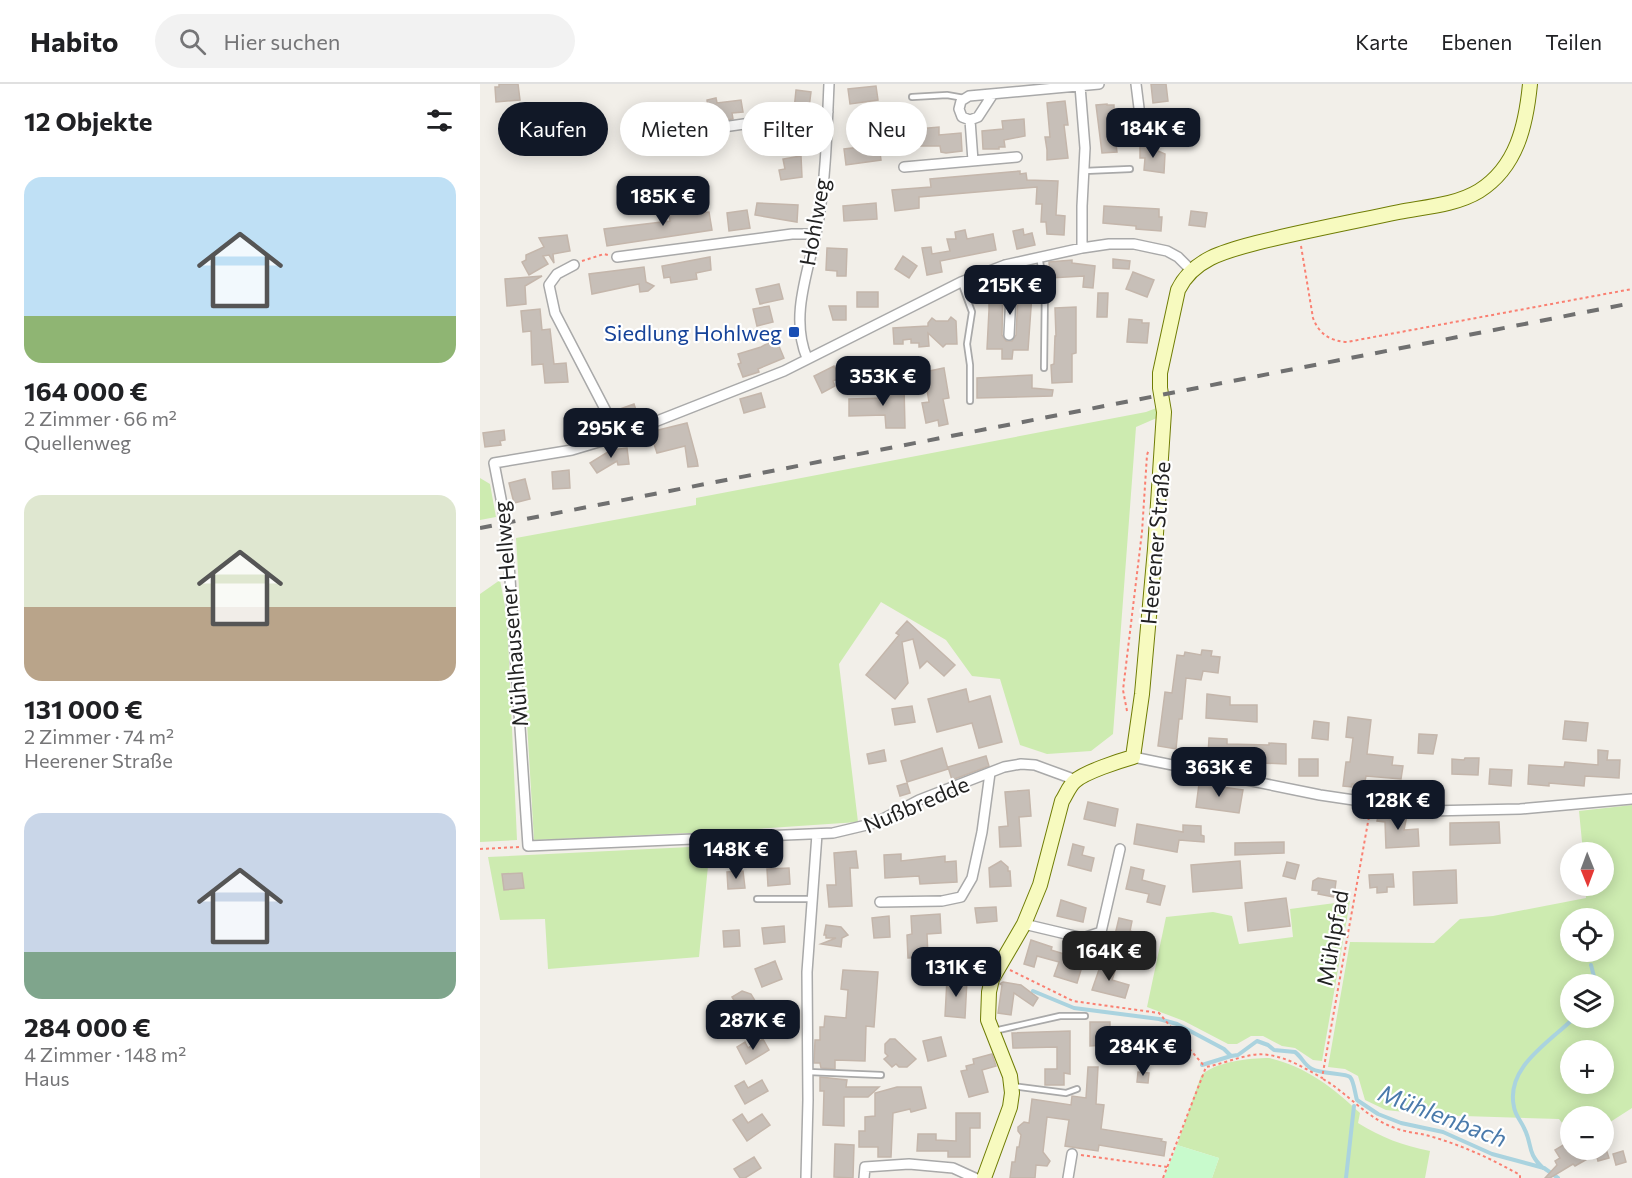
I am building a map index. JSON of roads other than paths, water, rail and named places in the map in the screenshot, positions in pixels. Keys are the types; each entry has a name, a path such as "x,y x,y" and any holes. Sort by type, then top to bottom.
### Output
{"street":[{"name":"Hohlweg","path":"828,102 829,84"},
{"path":"993,94 978,117 970,120 962,117 958,109 964,98 993,94 1100,84"},
{"path":"1136,84 1139,108"},
{"path":"1191,270 1206,260 1237,248 1299,232 1453,201 1479,191 1508,161 1520,142 1530,84"},
{"path":"1080,86 1086,148 1083,248"},
{"path":"970,120 974,161"},
{"name":"Hohlweg","path":"807,358 801,343 801,307 821,202 825,156"},
{"path":"904,167 1017,157"},
{"path":"617,257 792,234 816,234"},
{"name":"Mühlhausener Hellweg","path":"817,834 528,846 508,549 494,463 572,450 619,436 784,370 961,282 1005,265 1083,248 1109,244 1134,244 1167,251 1178,257 1191,270"},
{"path":"574,265 557,274 549,285 555,313 619,436"},
{"path":"1005,265 1011,294 1009,335"},
{"name":"Heerener Straße","path":"1133,757 1142,694 1155,549 1164,412 1159,380 1178,290 1191,270"},
{"path":"984,1178 1010,1107 1011,1086 1010,1076 987,1012 992,979 1024,924 1043,874 1062,801 1076,780 1133,757 1245,781 1428,811 1520,809 1632,800"},
{"name":"Nußbredde","path":"817,834 854,830 875,823 919,800 1004,767 1021,764 1035,765 1076,780"},
{"path":"880,902 942,901 961,897 972,878 982,832 990,773"},
{"path":"806,1178 807,972 817,834"},
{"path":"1024,924 1083,938 1101,932 1120,849"},
{"path":"1068,1178 1072,1154"},
{"path":"864,1178 865,1167 909,1164 953,1168 975,1178"}],"lane":[{"path":"912,97 947,95 964,98"},
{"path":"1084,171 1130,169"},
{"path":"1039,257 1045,287 1044,368"},
{"path":"961,282 972,312 967,344 970,365 970,401"},
{"path":"757,899 813,899"},
{"path":"992,1031 1060,1016 1085,1016"},
{"path":"807,1072 881,1075"},
{"path":"1011,1086 1066,1093 1077,1089"}],"waterway":[{"path":"1591,965 1593,974"},
{"name":"Mühlenbach","path":"1033,991 1074,1008 1159,1019 1177,1024 1224,1049 1231,1056 1238,1055 1257,1041 1274,1050 1295,1052 1312,1069 1350,1077 1357,1100 1378,1114 1401,1123 1443,1132 1492,1154 1544,1168 1558,1178"},
{"path":"1543,1168 1532,1153 1527,1134 1514,1107 1513,1093 1516,1080 1532,1056 1562,1028"},
{"path":"1202,1065 1231,1056"},
{"path":"1346,1178 1354,1106"}],"railway":[{"path":"480,528 1632,303"}],"place":[{"name":"Siedlung Hohlweg","path":"794,332"}]}
